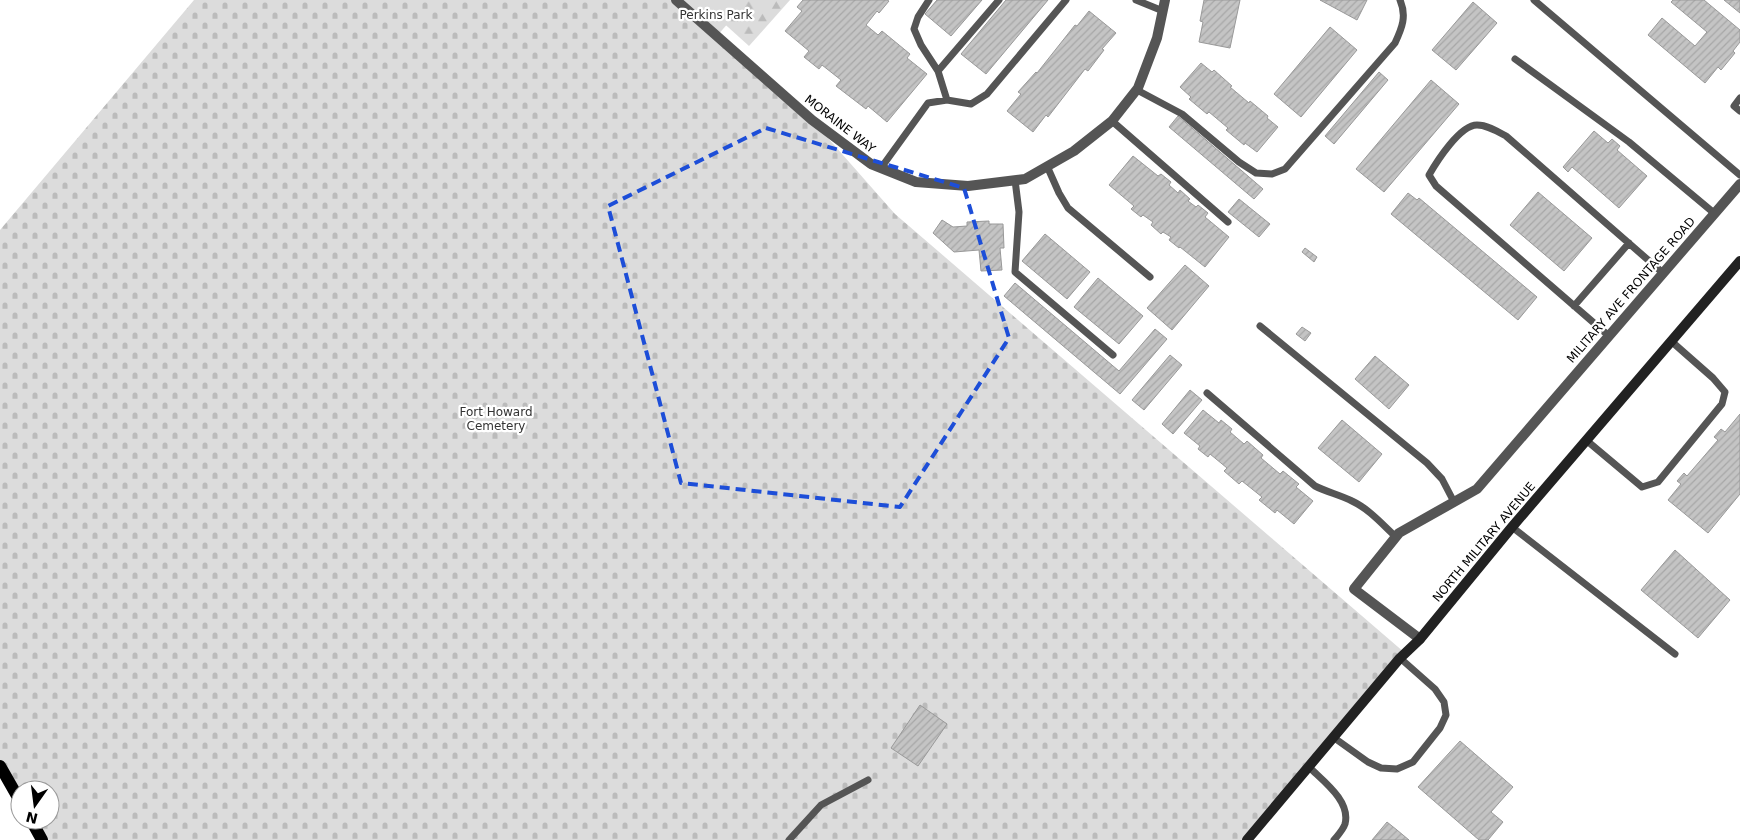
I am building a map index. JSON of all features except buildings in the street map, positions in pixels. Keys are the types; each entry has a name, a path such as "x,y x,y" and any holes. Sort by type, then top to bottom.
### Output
{"main road":[{"name":"NORTH MILITARY AVENUE","path":"1247,840 1400,658 1420,639 1586,440 1739,265"},
{"path":"0,766 10,784"}],"street":[{"name":"MORAINE WAY","path":"676,0 812,120 871,164 916,182 968,186 1025,179 1074,152 1112,121 1137,90 1157,38 1165,0"},
{"name":"MILITARY AVE FRONTAGE ROAD","path":"1420,639 1354,589 1399,533 1477,489 1740,184"}],"lane":[{"path":"929,0 918,16 914,29 921,45 938,71 947,100"},
{"path":"938,71 999,0"},
{"path":"881,168 928,103 947,100 971,104 987,94 1066,0"},
{"path":"1136,0 1163,11"},
{"path":"1137,90 1182,114 1239,162 1256,173 1272,174 1284,169 1395,43 1403,25 1404,9 1400,0"},
{"path":"1534,0 1740,175"},
{"path":"1515,59 1629,142 1714,213"},
{"path":"1740,98 1734,106 1740,111"},
{"path":"1112,121 1228,222"},
{"path":"1608,336 1436,186 1429,175 1437,160 1465,129 1476,125 1492,128 1506,136 1663,272"},
{"path":"1047,166 1058,193 1068,208 1150,276"},
{"path":"1015,180 1020,212 1015,272 1113,355"},
{"path":"1574,306 1629,243"},
{"path":"1260,326 1427,462 1442,479 1454,502"},
{"path":"1586,440 1642,487 1658,482 1722,404 1725,392 1714,378 1671,341"},
{"path":"1207,393 1315,486 1329,493 1352,500 1396,536"},
{"path":"1512,527 1675,654"},
{"path":"1333,737 1368,762 1381,768 1397,769 1413,762 1440,728 1446,715 1444,702 1435,689 1400,658"},
{"path":"1309,767 1333,791 1341,802 1345,814 1344,824 1334,840"},
{"path":"790,840 821,805 868,780"}],"highlighted area":[{"path":"766,128 964,188 1009,338 900,507 681,483 608,206"}],"green space":[{"name":"Fort Howard Cemetery","path":"194,0 676,0 812,120 895,214 1405,653 1247,840 42,840 36,830 60,830 60,780 12,780 0,766 0,230"},
{"name":"Perkins Park","path":"676,0 748,0 717,36"},
{"path":"698,0 790,0 749,46"}]}
